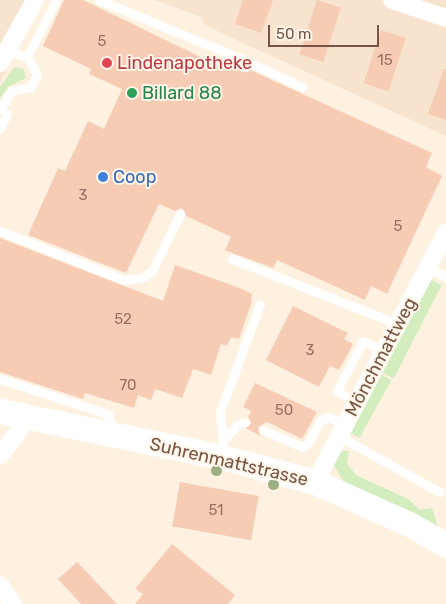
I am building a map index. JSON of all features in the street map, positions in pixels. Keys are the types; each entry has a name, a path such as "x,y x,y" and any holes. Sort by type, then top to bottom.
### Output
{"street":[{"path":"4,57 36,0"},
{"path":"392,0 446,18"},
{"name":"Mönchmattweg","path":"315,482 446,232"},
{"path":"0,454 18,432 11,415"},
{"name":"Suhrenmattstrasse","path":"11,415 112,437 220,449 315,482 409,524 446,545"},
{"path":"0,585 13,604"}],"lane":[{"path":"27,57 56,0"},
{"path":"99,0 302,87"},
{"path":"4,57 27,57"},
{"path":"0,128 3,112 11,91 31,87 37,74 27,57"},
{"path":"0,231 124,280 141,278 152,271 180,214"},
{"path":"232,259 398,324"},
{"path":"428,268 446,277"},
{"path":"220,449 220,412 260,304"},
{"path":"0,379 108,414 112,437"},
{"path":"264,430 302,446 307,444 321,420 329,417 342,431 439,492"},
{"path":"220,449 237,425 245,422"}],"shaded area":[{"path":"0,0 43,0 0,82"},
{"path":"155,0 446,0 446,136 221,33 204,24 201,17"}],"green space":[{"path":"14,67 24,69 26,78 8,87 0,98 0,87"},
{"path":"430,279 442,285 394,378 382,373"},
{"path":"380,374 391,380 359,438 348,432"},
{"path":"339,451 349,451 347,464 356,475 408,499 420,510 432,508 438,527 344,482 334,466"}],"building":[{"path":"64,0 83,0 221,67 225,59 237,64 241,72 250,70 432,153 426,167 442,176 387,294 371,286 365,300 277,260 273,268 232,253 225,250 231,237 186,216 182,208 175,211 159,204 126,273 28,235 58,168 65,171 88,121 104,129 122,89 89,74 91,69 43,46"},
{"path":"243,0 273,0 261,33 235,24"},
{"path":"317,0 341,8 323,62 299,54"},
{"path":"381,30 406,38 388,91 364,83"},
{"path":"444,69 446,69 446,120 428,114"},
{"path":"0,238 163,301 175,265 252,294 251,304 239,339 231,337 227,346 221,344 211,375 193,369 182,398 155,389 151,400 138,395 134,408 85,393 83,399 0,372"},
{"path":"293,306 348,333 344,339 353,344 339,370 330,366 319,387 266,360"},
{"path":"255,383 317,412 302,439 267,422 258,427 260,436 246,428 251,423 248,417 251,411 243,407"},
{"path":"180,482 259,496 251,540 172,526"},
{"path":"172,544 235,595 228,604 135,604 143,594 135,589"},
{"path":"77,562 117,604 81,604 58,579"}],"place":[{"name":"Lindenapotheke","path":"107,63"},
{"name":"Billard 88","path":"132,93"},
{"name":"Coop","path":"103,177"}]}
